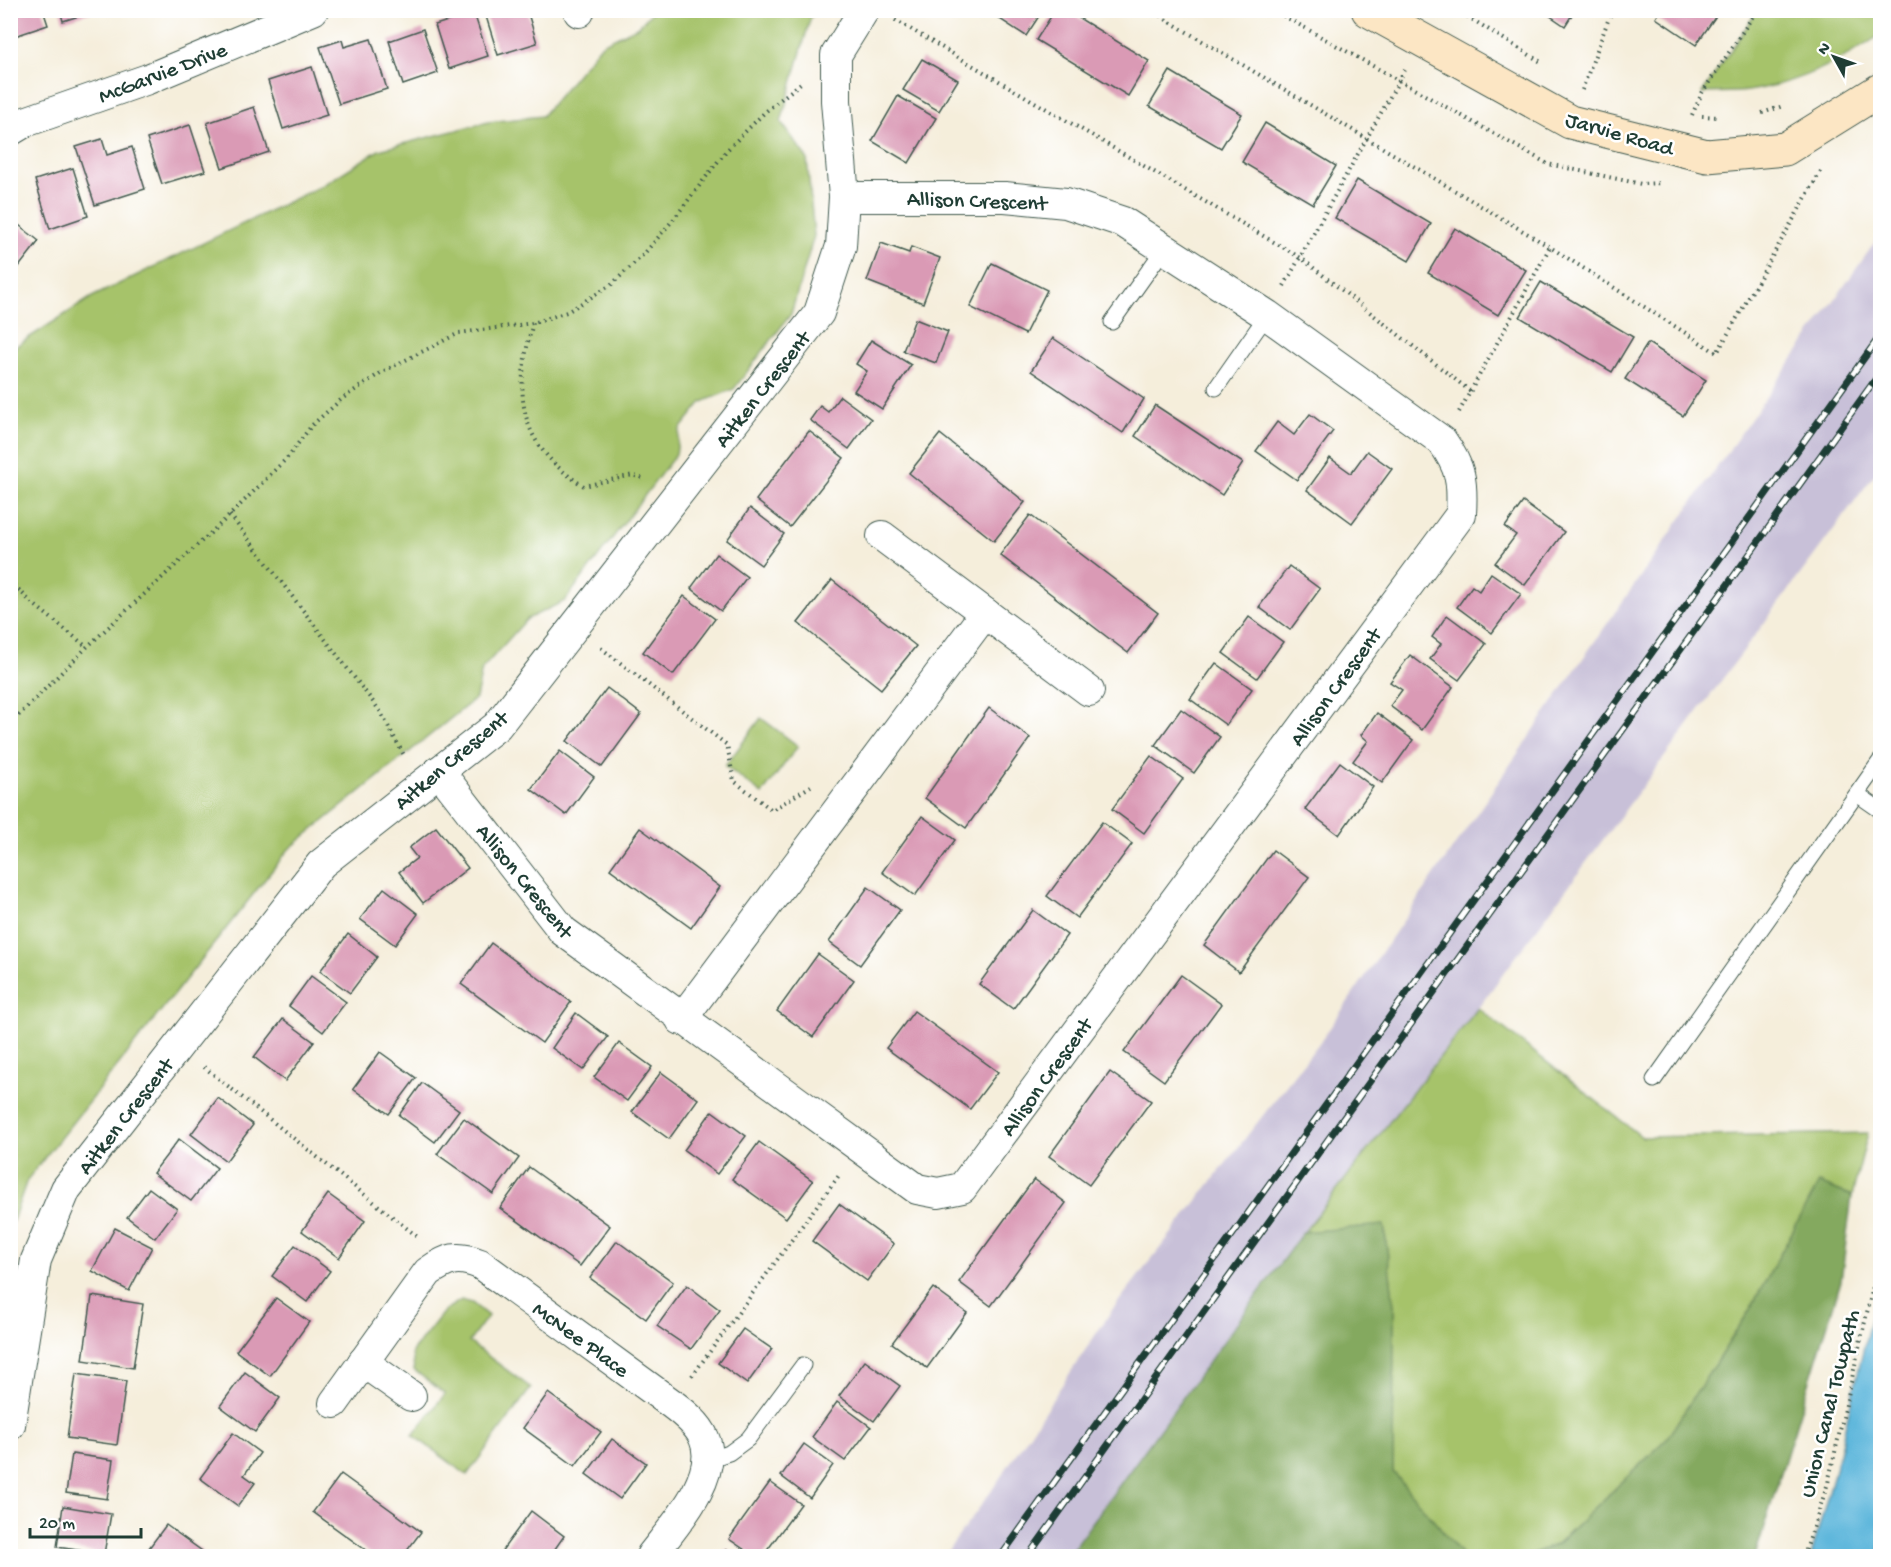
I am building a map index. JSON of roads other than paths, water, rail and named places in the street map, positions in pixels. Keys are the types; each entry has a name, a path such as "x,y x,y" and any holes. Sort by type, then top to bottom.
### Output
{"street":[{"name":"McGarvie Drive","path":"10,131 25,122 148,79 313,10"},
{"name":"Jarvie Road","path":"1368,10 1570,122 1707,156 1785,149 1881,90"},
{"name":"Aitken Crescent","path":"10,1425 36,1260 66,1189 321,864 497,726 680,495 819,313 841,246 844,197 836,101 836,55 876,14"},
{"name":"Allison Crescent","path":"429,779 563,932 681,1020 918,1189 938,1193 962,1188 1461,514 1463,482 1455,460 1442,441 1267,315 1123,222 1065,203 1005,197 844,197"},
{"path":"882,536 1089,690"},
{"path":"681,1020 985,613"},
{"name":"McNee Place","path":"363,1362 428,1272 441,1263 463,1257 480,1264 690,1418 705,1438 708,1460"},
{"path":"333,1403 363,1362 411,1396"},
{"path":"651,1557 694,1497 709,1468 708,1460"}],"lane":[{"path":"1112,322 1164,249"},
{"path":"1216,388 1267,315"},
{"path":"1654,1080 1881,761"},
{"path":"1857,794 1881,810"},
{"path":"708,1460 729,1453 748,1438 803,1365"}],"water":[{"path":"1880,1278 1880,1556 1811,1556 1836,1466"}],"railway":[{"path":"1001,1556 1880,336"},
{"path":"1028,1556 1880,373"}]}
